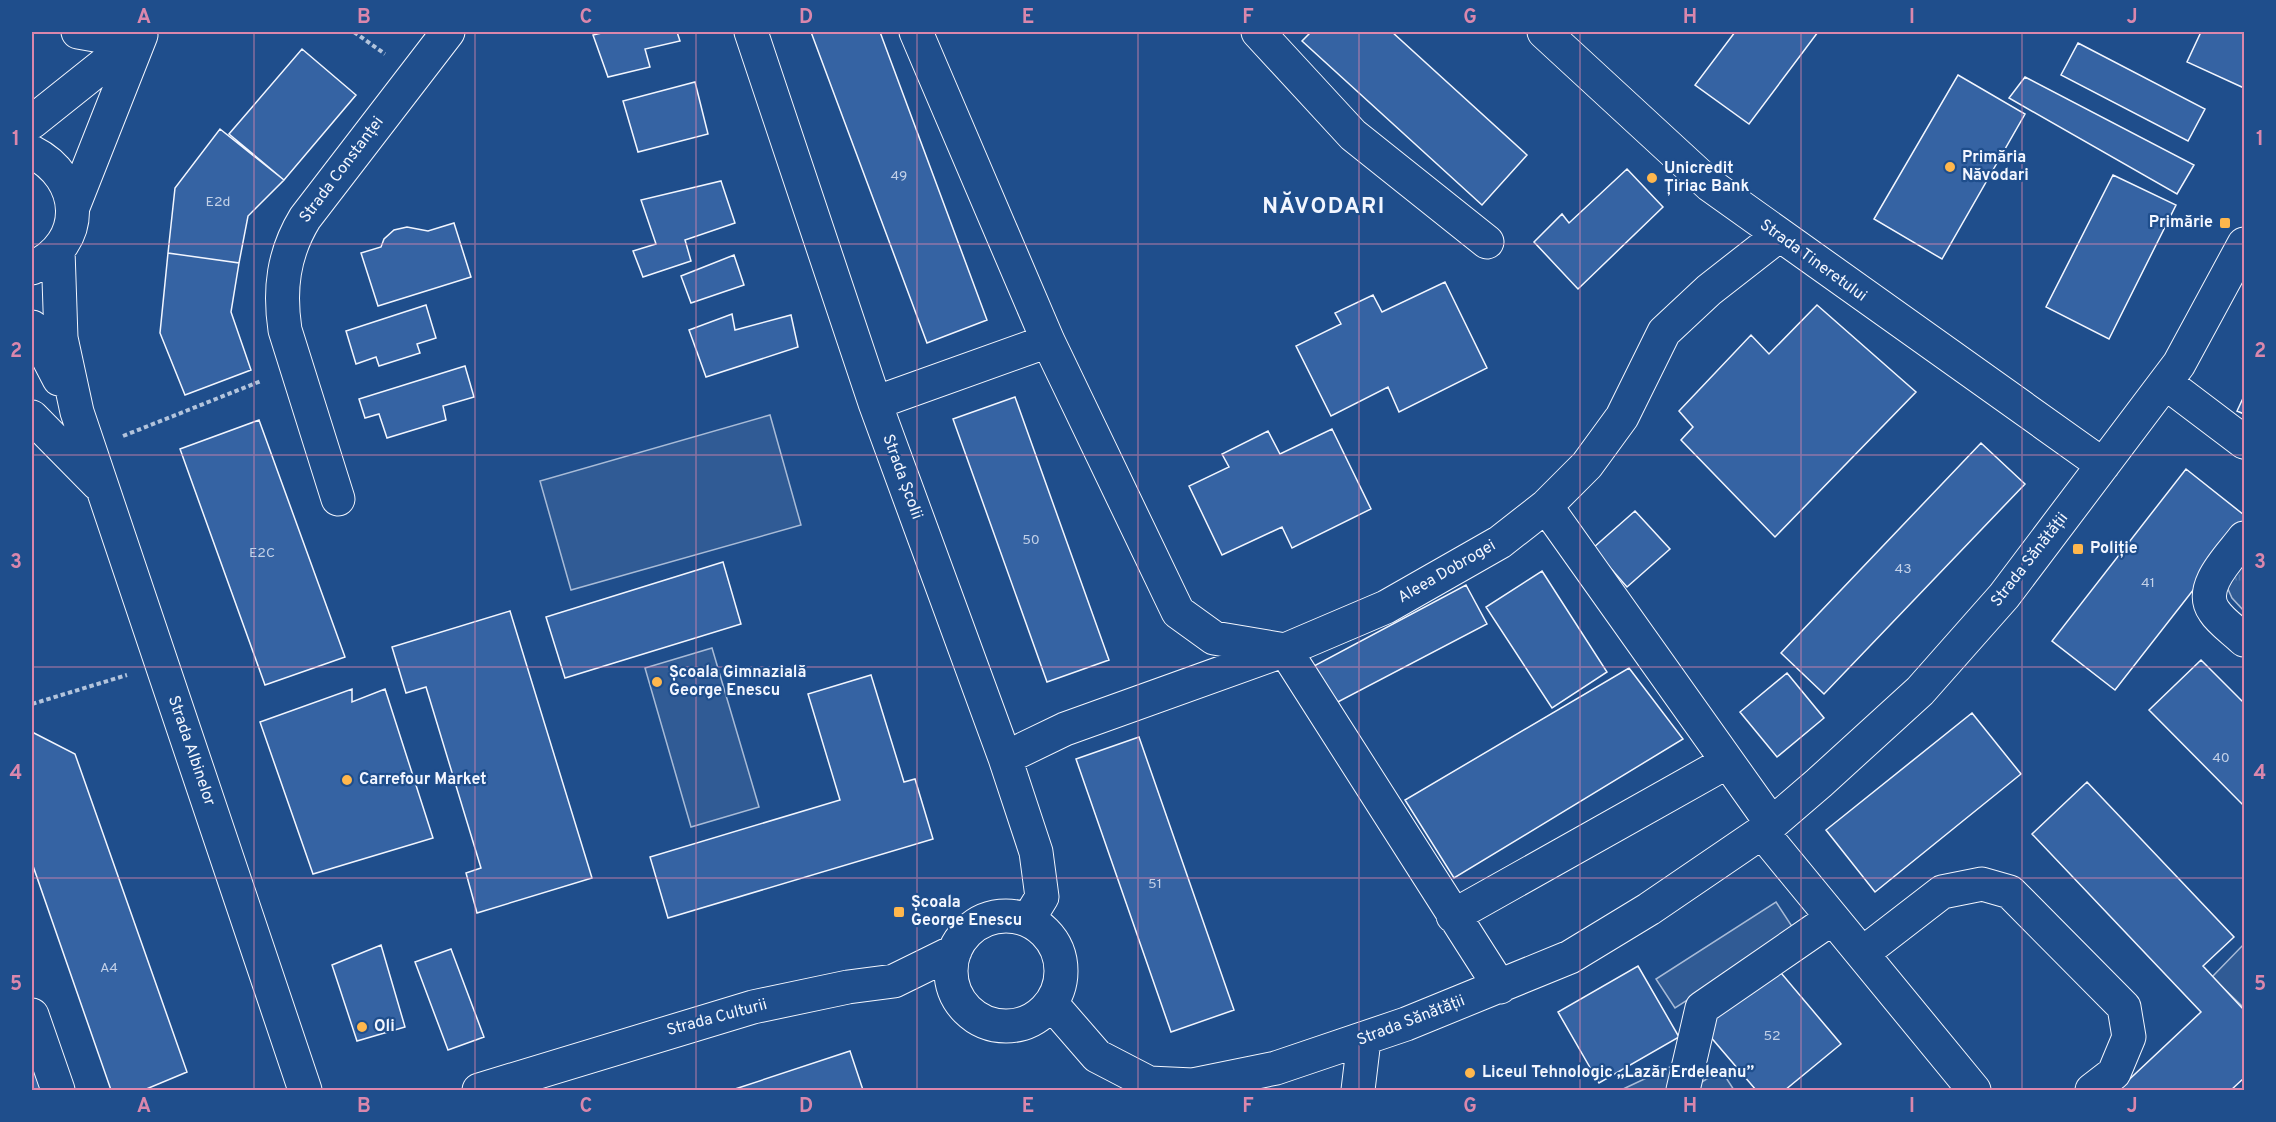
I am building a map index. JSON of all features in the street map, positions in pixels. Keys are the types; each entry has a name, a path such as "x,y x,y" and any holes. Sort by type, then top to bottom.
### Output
{"street":[{"path":"78,32 95,35 143,33"},
{"name":"Strada Constanței","path":"338,499 296,368 281,303 282,280 295,234 448,32"},
{"name":"Strada Școlii","path":"751,32 875,403 1005,758 1035,852 1042,897 1028,920"},
{"path":"916,32 1048,341 1178,612 1214,638 1285,650 1500,987"},
{"path":"1258,32 1353,135 1487,242"},
{"name":"Strada Tineretului","path":"1544,32 1710,185 1778,236 2103,465"},
{"path":"45,259 72,223 73,207 68,187 45,160 32,118 143,33"},
{"path":"73,207 143,33"},
{"name":"Aleea Dobrogei","path":"1005,758 1065,729 1285,650 1386,607 1500,542 1546,506 1587,465 1622,417 1664,332 1708,290 1778,236"},
{"name":"Strada Sănătății","path":"1051,1003 1097,1056 1149,1083 1193,1085 1276,1068 1364,1040 1570,957 1649,909 1767,828 1920,691 2004,596 2166,383 2179,364 2244,244"},
{"name":"Strada Albinelor","path":"45,259 77,412 305,1090"},
{"name":"Strada Albinelor","path":"32,327 77,412"},
{"path":"875,403 1048,341"},
{"path":"2166,383 2244,442"},
{"path":"32,417 103,490"},
{"path":"1546,506 1727,762 1767,828 1831,919 1863,952 1974,1090"},
{"path":"2244,538 2214,580 2209,599 2214,611 2244,640"},
{"path":"1453,916 1727,762"},
{"path":"1863,952 1942,891 1982,884 2010,891 2124,1007 2129,1037 2114,1073 2092,1090"},
{"path":"1004,916 1028,920 1053,941 1060,957 1060,981 1051,1003 1038,1016 1023,1023 1005,1026 988,1023 972,1014 961,1001 953,985 952,968 955,951 961,939 980,923 1004,916"},
{"path":"1683,1090 1702,1008 1831,919"},
{"name":"Strada Culturii","path":"479,1090 753,1007 848,987 894,981 955,951"},
{"path":"32,1015 58,1090"},
{"path":"1358,1090 1364,1040"}],"path":[{"path":"90,450 296,368"},
{"path":"32,704 162,664"}],"shaded area":[{"path":"770,415 801,525 571,590 540,481"},
{"path":"712,648 759,807 691,827 645,668"},
{"path":"1776,902 1795,931 1675,1008 1656,979"},
{"path":"2244,944 2244,1008 2212,977"},
{"path":"1674,1065 1685,1090 1621,1090"},
{"path":"1721,1070 1734,1090 1689,1090"}],"green space":[{"path":"2244,552 2244,611 2232,598 2227,587"}],"building":[{"path":"606,32 677,32 680,41 645,49 650,67 608,77 593,35"},
{"path":"811,32 880,32 987,320 927,343"},
{"path":"1311,32 1392,32 1527,155 1482,205 1302,41"},
{"path":"1735,32 1818,32 1749,124 1695,85"},
{"path":"2201,32 2244,32 2244,88 2187,62"},
{"path":"2078,43 2205,109 2188,141 2061,75"},
{"path":"302,49 356,95 284,180 229,134"},
{"name":"Primăria Năvodari","path":"1958,75 2025,114 1942,259 1874,219"},
{"path":"2025,77 2194,165 2177,194 2009,98"},
{"path":"695,82 708,134 638,152 623,101"},
{"path":"220,129 284,180 248,216 239,263 168,253 175,188"},
{"path":"1627,169 1663,207 1578,289 1534,242 1562,214 1569,223"},
{"path":"2113,175 2176,205 2109,339 2046,307"},
{"path":"721,181 735,223 685,240 691,261 643,277 633,251 656,244 641,200"},
{"path":"454,223 471,277 378,306 361,253 381,247 384,239 394,230 407,227 428,231"},
{"path":"168,253 239,263 231,312 251,370 185,395 160,333"},
{"path":"734,255 744,285 691,303 681,276"},
{"path":"1445,282 1487,368 1399,412 1388,387 1331,416 1296,346 1341,324 1335,313 1373,295 1382,312"},
{"path":"426,305 436,338 417,344 420,353 379,366 376,357 356,364 346,331"},
{"path":"1817,305 1916,392 1775,537 1681,440 1693,427 1679,411 1751,335 1769,354"},
{"path":"732,314 735,330 791,315 798,347 706,377 689,330"},
{"path":"465,366 474,397 443,406 446,420 387,438 379,414 365,418 359,399"},
{"path":"2244,396 2244,414 2237,411"},
{"path":"1015,397 1109,660 1047,682 953,419"},
{"path":"259,420 345,657 265,685 180,449"},
{"path":"1332,429 1371,509 1292,548 1282,527 1222,555 1189,486 1229,467 1222,454 1268,431 1280,454"},
{"path":"1981,443 2025,484 1824,694 1781,653"},
{"path":"2186,469 2244,515 2244,525 2115,690 2052,641"},
{"path":"1635,511 1670,549 1627,587 1593,548"},
{"path":"723,562 741,624 565,678 546,617"},
{"path":"1542,571 1607,672 1552,708 1486,607"},
{"path":"1466,585 1487,624 1334,704 1314,666"},
{"path":"510,611 592,878 477,913 466,873 481,868 426,687 406,693 392,647"},
{"path":"2201,660 2244,703 2244,806 2149,710"},
{"path":"1629,668 1683,739 1454,878 1405,800"},
{"path":"1787,673 1824,718 1777,757 1740,712"},
{"path":"871,675 904,782 915,779 933,839 668,918 650,857 840,800 808,694"},
{"name":"Carrefour Market","path":"352,689 352,702 385,689 433,838 313,874 260,722"},
{"path":"1972,713 2021,774 1875,892 1826,830"},
{"path":"32,732 75,754 187,1072 144,1090 111,1090 32,863"},
{"path":"1139,737 1234,1010 1171,1032 1076,759"},
{"path":"2087,782 2234,937 2203,966 2244,1010 2244,1078 2231,1090 2118,1090 2201,1012 2032,834"},
{"path":"381,945 405,1027 357,1041 332,965"},
{"path":"451,949 484,1037 448,1050 415,962"},
{"path":"1638,966 1679,1037 1599,1083 1558,1012"},
{"path":"1776,967 1841,1044 1785,1090 1756,1090 1703,1028"},
{"path":"850,1051 863,1090 732,1090"},
{"path":"32,1059 42,1090 32,1090"}],"place":[{"name":"Primăria Năvodari","path":"1950,167"},
{"name":"Unicredit Țiriac Bank","path":"1652,178"},
{"name":"Primărie","path":"2225,223"},
{"name":"Poliție","path":"2078,549"},
{"name":"Școala Gimnazială George Enescu","path":"657,682"},
{"name":"Carrefour Market","path":"347,780"},
{"name":"Școala George Enescu","path":"899,912"},
{"name":"Oli","path":"362,1027"},
{"name":"Liceul Tehnologic „Lazăr Erdeleanu”","path":"1470,1073"}],"district":[{"name":"NĂVODARI","path":"1324,207"}]}
